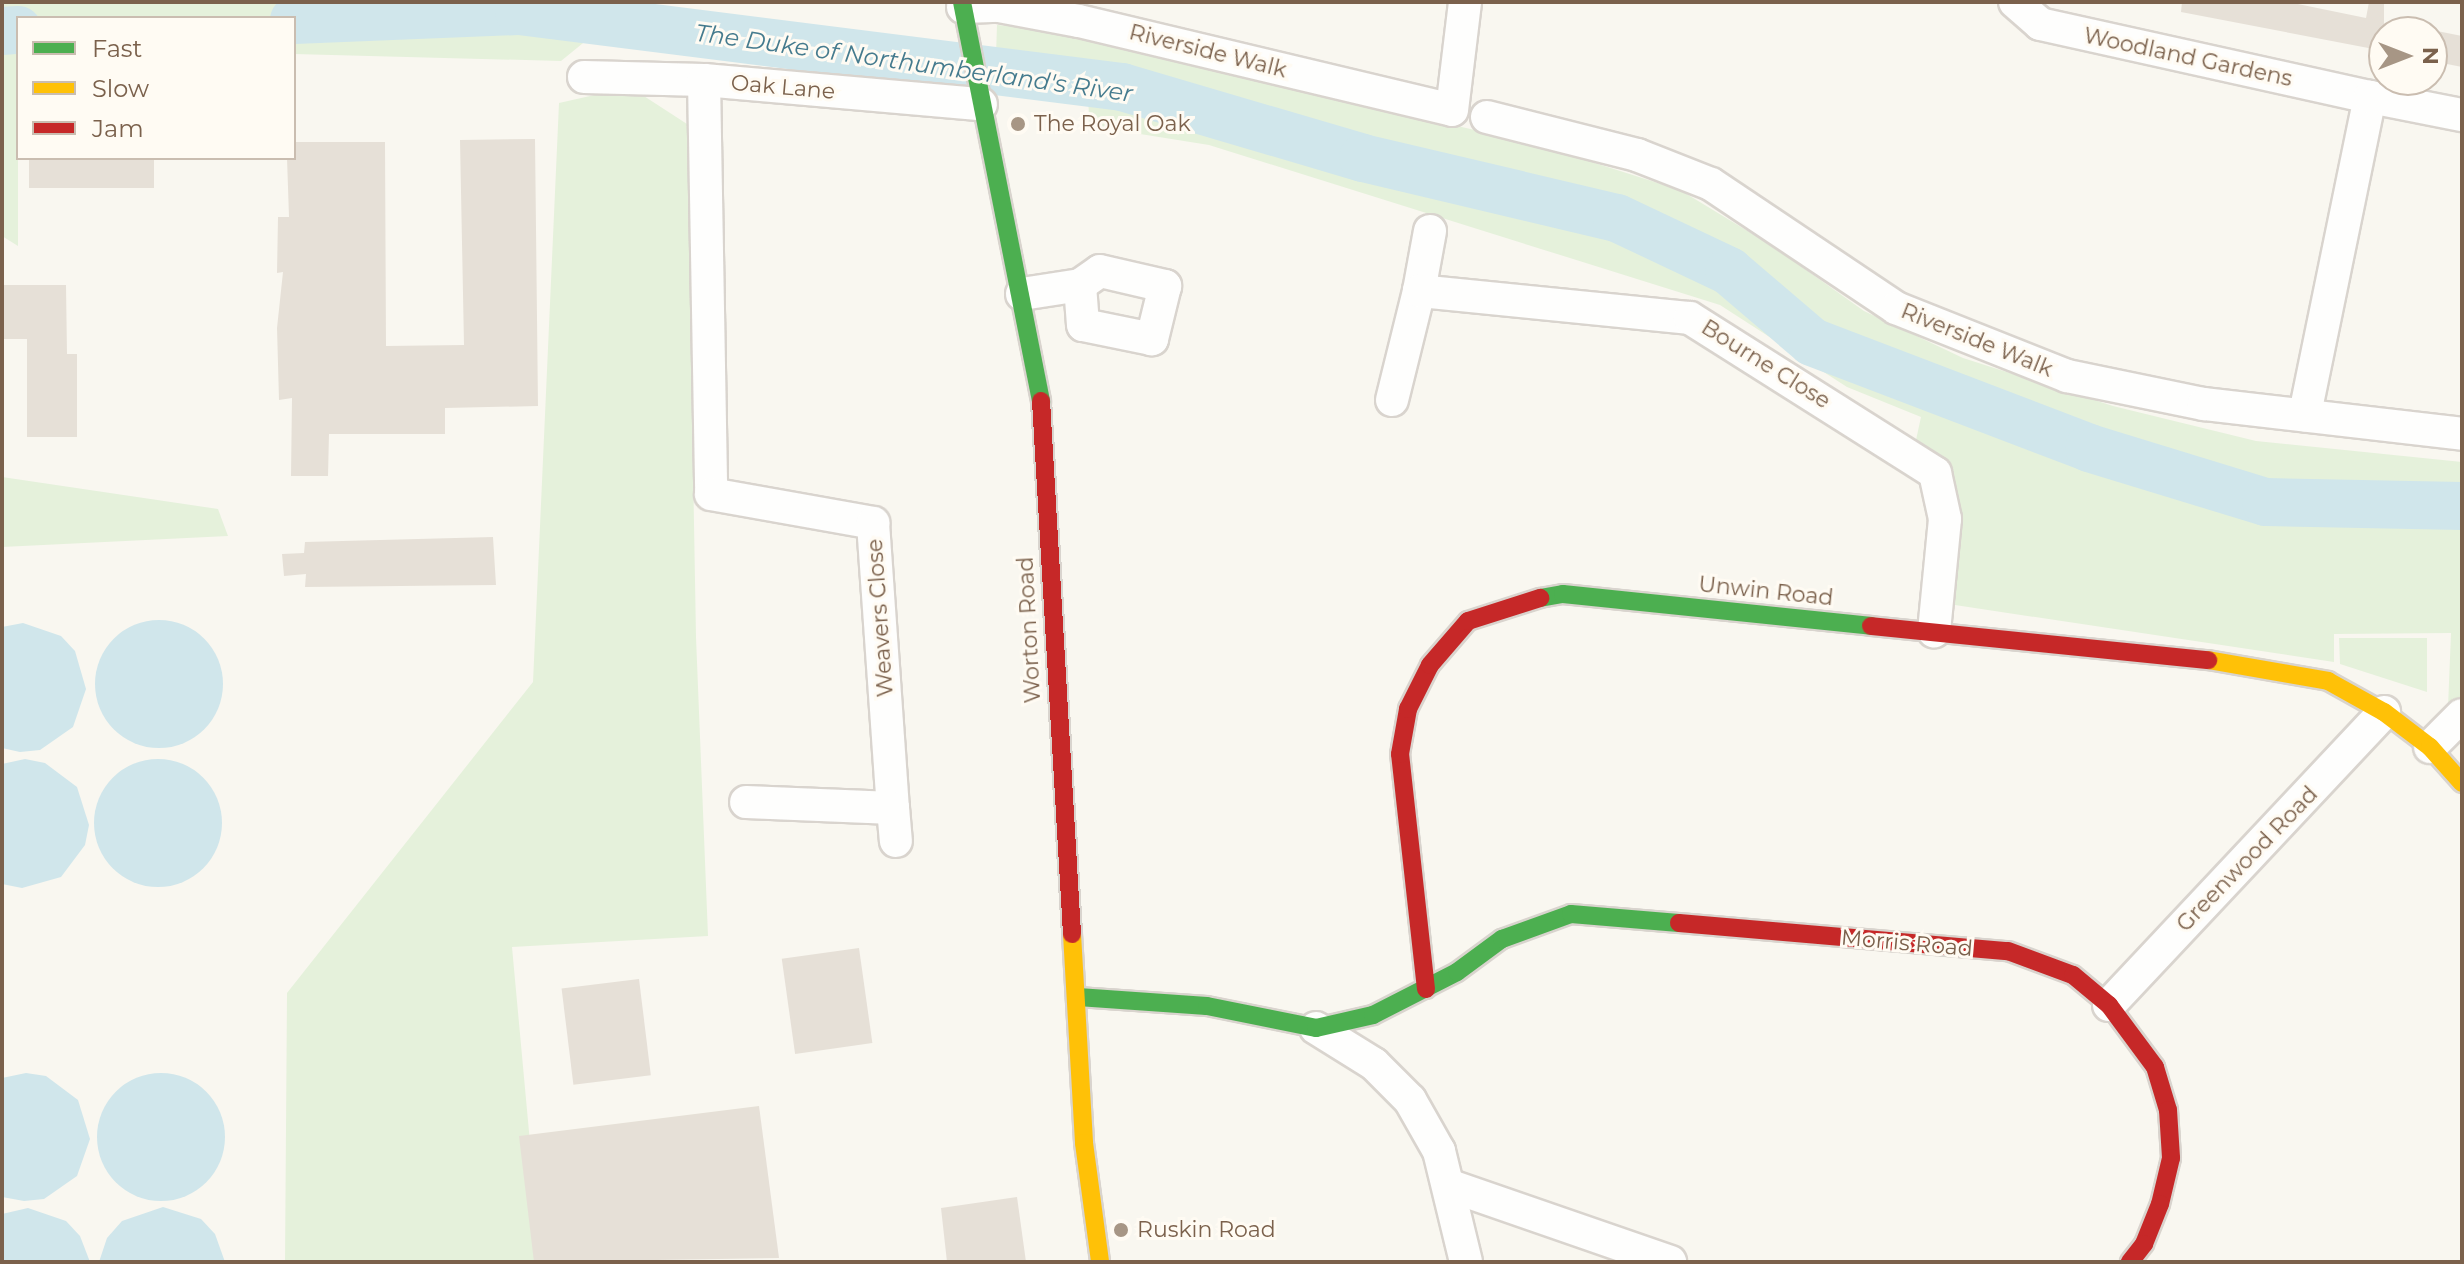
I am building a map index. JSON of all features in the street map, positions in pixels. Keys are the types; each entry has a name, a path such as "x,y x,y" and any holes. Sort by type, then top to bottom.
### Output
{"street":[{"name":"Riverside Walk","path":"962,4 999,6 1079,21 1452,110 1465,2"},
{"name":"Woodland Gardens","path":"2015,2 2040,24 2462,115"},
{"name":"Worton Road","path":"962,4 1040,387 1064,840 1078,997 1084,1143 1100,1262"},
{"name":"Oak Lane","path":"584,77 704,80 979,95"},
{"name":"Weavers Close","path":"704,80 711,494 873,523 893,808"},
{"path":"2305,415 2370,97"},
{"name":"Riverside Walk","path":"1487,117 1637,155 1711,184 1896,308 2067,376 2204,404 2462,434"},
{"path":"1392,400 1419,291 1430,231"},
{"path":"1022,294 1080,285"},
{"name":"Bourne Close","path":"1419,291 1690,318 1935,473 1945,519 1934,631"},
{"name":"Unwin Road","path":"1426,989 1400,754 1408,709 1430,665 1468,621 1515,602 1563,594 2252,665 2328,681 2384,712 2430,747 2462,783"},
{"name":"Greenwood Road","path":"2109,1005 2384,712"},
{"path":"2430,747 2462,715"},
{"path":"746,802 893,808 896,841"},
{"name":"Morris Road","path":"1426,989 1502,939 1571,914 2008,951 2073,975 2109,1005 2155,1067 2168,1110 2171,1158 2160,1204 2144,1244 2130,1262"},
{"path":"1316,1028 1373,1015 1426,989"},
{"path":"1078,997 1099,995 1207,1006 1316,1028 1374,1064 1410,1100 1439,1151 1451,1186 1466,1262"},
{"path":"1451,1186 1670,1262"}],"green space":[{"path":"2,2 589,2 588,39 561,61 296,54 296,16 16,16 18,246 2,236"},
{"path":"997,25 1042,29 1535,144 1680,190 1774,247 1864,311 1963,358 2113,406 2256,441 2462,462 2462,495 2312,494 2234,478 1983,396 1861,346 1747,270 1631,207 1421,161 1144,84 996,55"},
{"path":"630,87 687,124 696,637 708,936 512,947 541,1262 285,1262 287,993 533,682 559,103"},
{"path":"1088,100 1135,105 1619,236 1710,273 1813,354 1926,401 2207,500 2267,514 2462,517 2462,695 2448,707 2451,633 2334,634 2334,662 1955,605 1946,600 1944,466 1916,440 1921,417 1847,387 1720,305 1209,145 1090,126"},
{"path":"2,477 218,509 228,536 2,547"},
{"path":"2339,638 2427,638 2427,692 2340,664"}],"shaded area":[{"path":"159,620 183,625 204,639 218,660 223,684 218,708 204,729 183,743 159,748 135,743 114,729 100,708 95,684 100,660 114,639 135,625"},
{"path":"23,623 61,636 75,651 86,689 73,727 40,750 20,752 2,748 2,627"},
{"path":"25,759 45,763 77,787 89,825 85,845 61,877 22,888 2,884 2,764"},
{"path":"158,759 182,764 203,778 217,799 222,823 217,847 203,868 182,882 158,887 134,882 113,868 99,847 94,823 99,799 113,778 134,764"},
{"path":"26,1073 46,1076 78,1100 90,1139 77,1176 44,1199 24,1201 2,1197 2,1078"},
{"path":"161,1073 185,1078 206,1092 220,1113 225,1137 220,1161 206,1182 185,1196 161,1201 137,1196 116,1182 102,1161 97,1137 102,1113 116,1092 137,1078"},
{"path":"163,1207 201,1219 215,1234 225,1262 99,1262 107,1238 122,1221"},
{"path":"28,1208 66,1221 80,1236 90,1262 2,1262 2,1214"}],"building":[{"path":"2182,2 2288,2 2366,18 2369,2 2384,2 2384,16 2368,16 2368,48 2181,12"},
{"path":"2448,33 2462,36 2462,67 2448,64"},
{"path":"535,139 538,406 445,408 445,434 329,434 328,476 291,476 292,398 279,400 277,328 283,272 277,273 278,217 289,217 287,160 296,160 296,142 385,142 386,346 464,345 460,140"},
{"path":"29,160 154,160 154,188 29,188"},
{"path":"2,285 66,285 67,354 77,354 77,437 27,437 27,339 2,339"},
{"path":"493,537 496,585 305,587 306,574 284,576 282,554 304,553 305,542"},
{"path":"859,948 872,1043 795,1054 782,959"},
{"path":"639,979 651,1075 573,1085 562,989"},
{"path":"759,1106 779,1258 534,1262 519,1136"},
{"path":"1017,1197 1026,1262 947,1262 941,1208"}],"waterway":[{"name":"The Duke of Northumberland's River","path":"296,20 519,11 1122,87 1363,158 1617,218 1729,271 1812,342 2089,448 2266,502 2462,506"},
{"name":"The Duke of Northumberland's River","path":"2,31 16,30"}],"traffic: fast":[{"path":"962,2 1041,401"},
{"path":"1540,598 1563,594 1871,626"},
{"path":"1078,997 1207,1006 1316,1028 1373,1015 1457,972 1502,939 1571,914 1679,923"}],"traffic: slow":[{"path":"2208,660 2328,681 2384,712 2430,747 2462,783"},
{"path":"1072,934 1084,1143 1100,1262"}],"traffic: jam":[{"path":"1041,401 1072,934"},
{"path":"1426,989 1400,754 1408,709 1430,665 1468,621 1540,598"},
{"path":"1871,626 2208,660"},
{"path":"1679,923 2008,951 2073,975 2109,1005 2155,1067 2168,1110 2171,1158 2160,1204 2144,1244 2130,1262"}],"place":[{"name":"The Royal Oak","path":"1018,124"},
{"name":"Ruskin Road","path":"1121,1230"}]}
